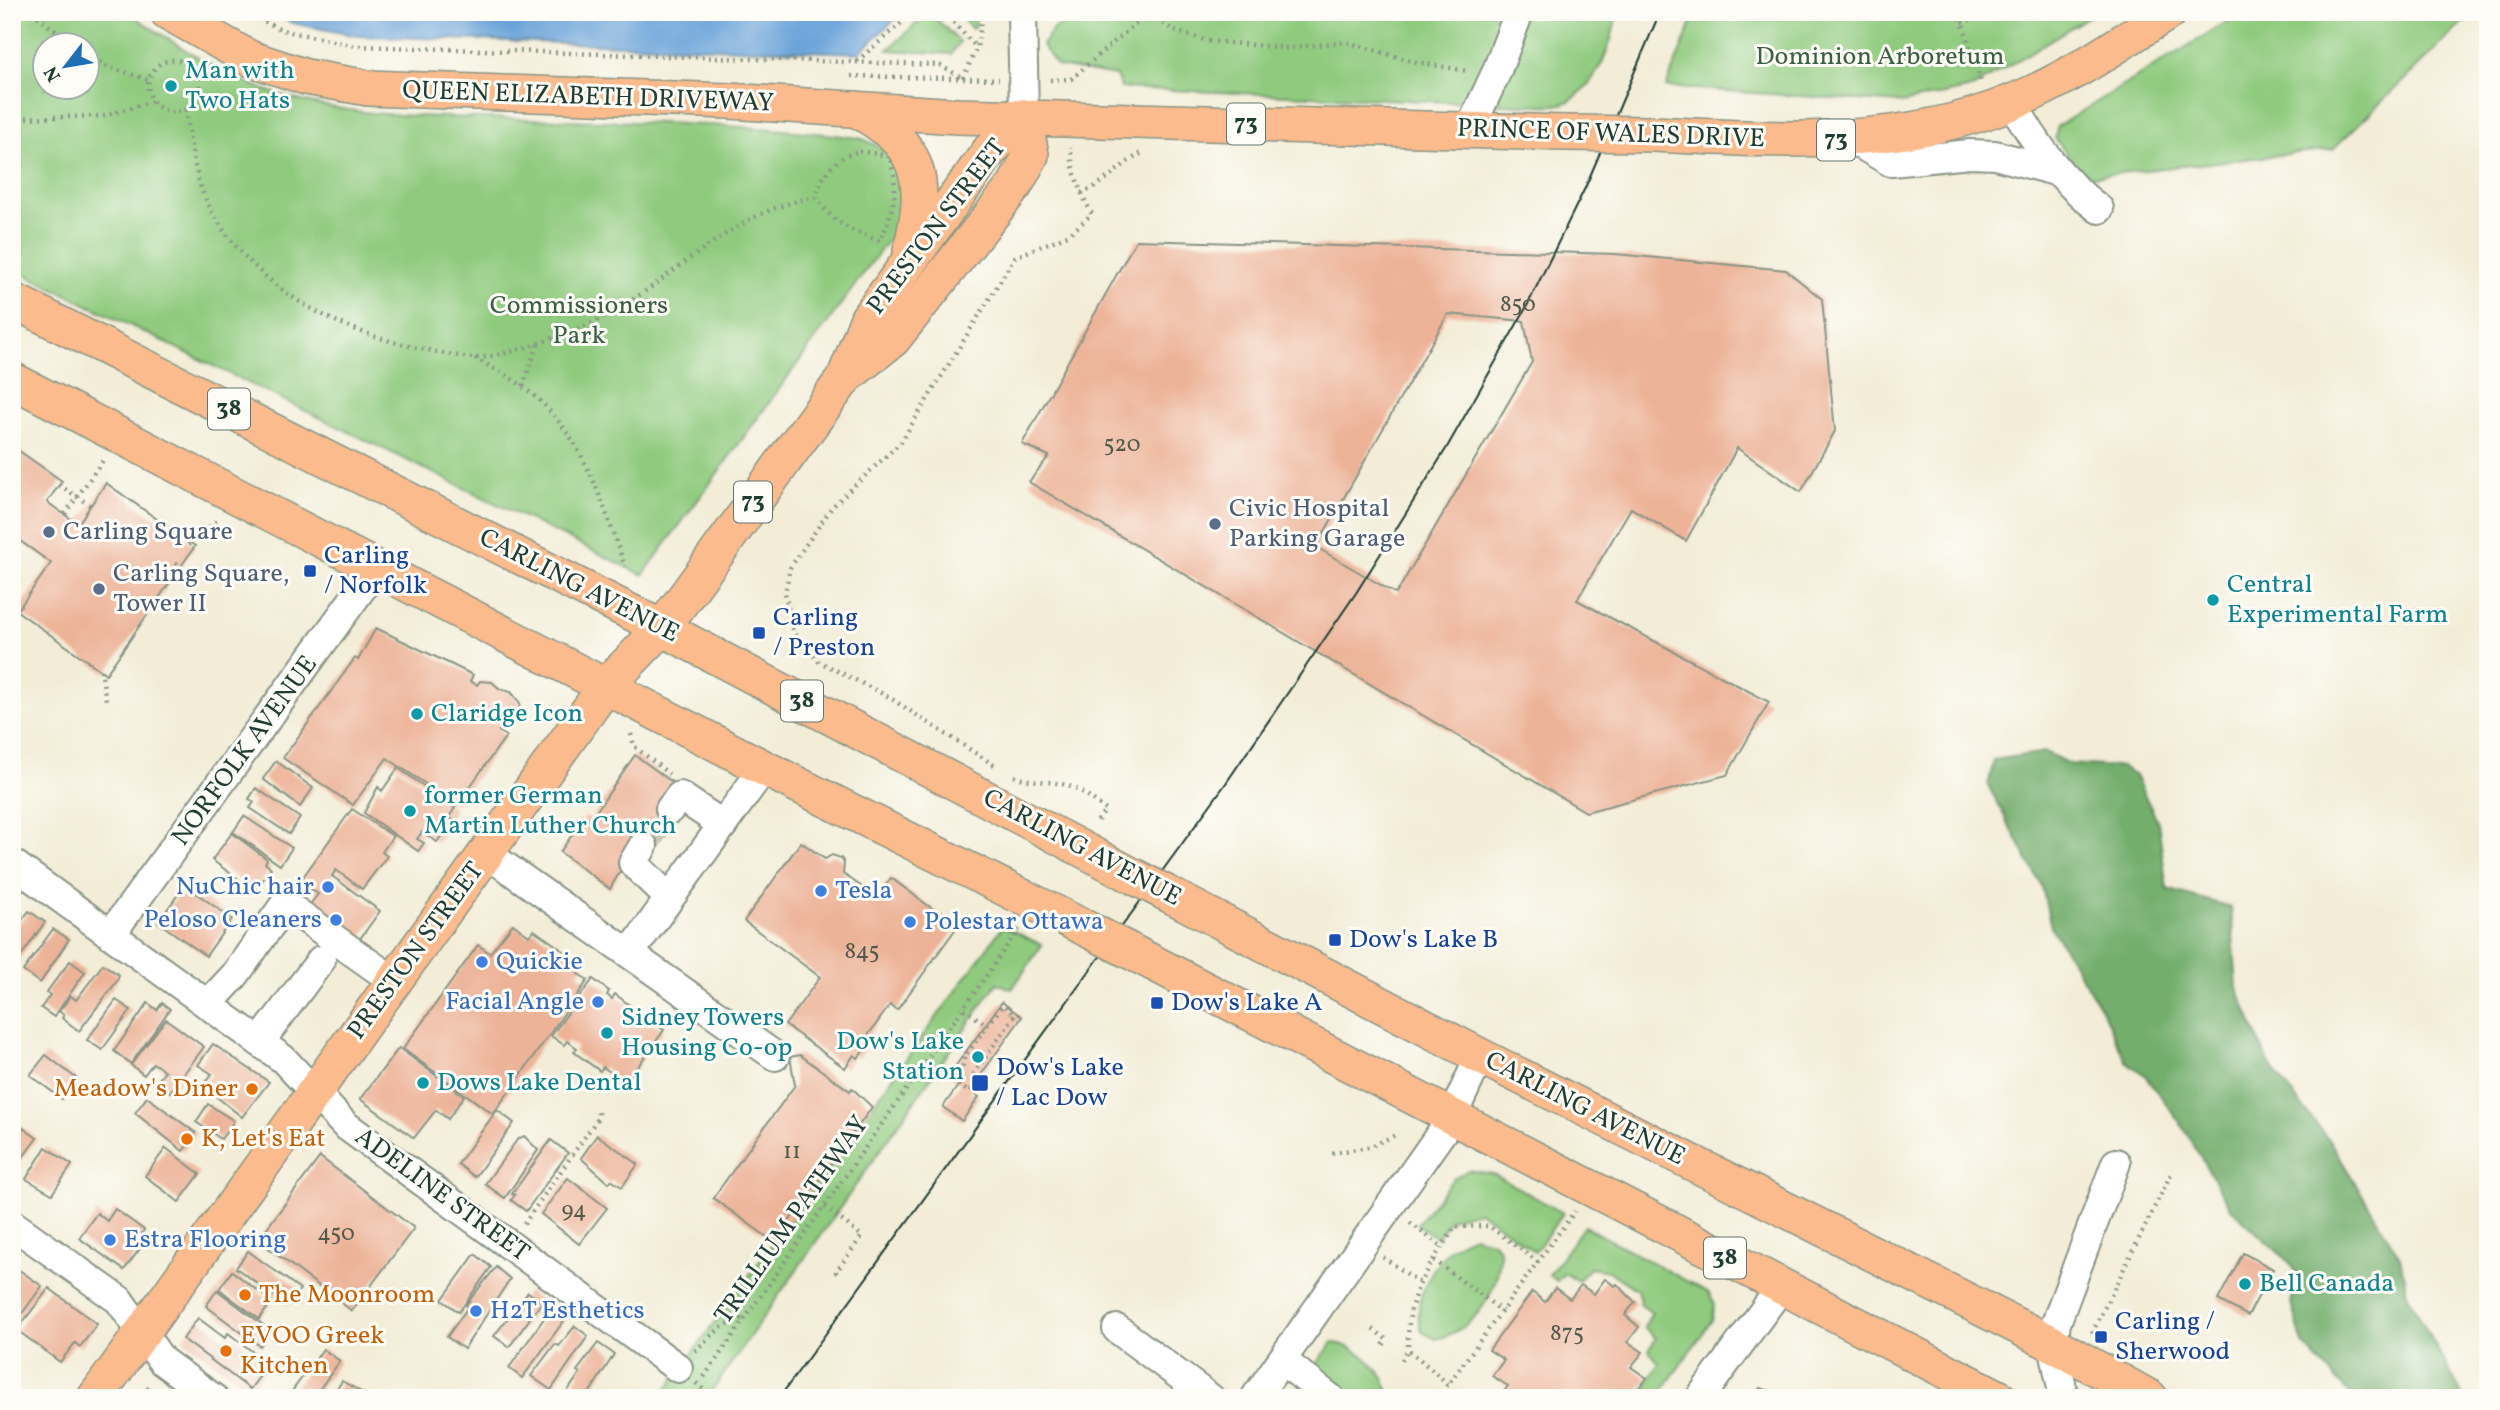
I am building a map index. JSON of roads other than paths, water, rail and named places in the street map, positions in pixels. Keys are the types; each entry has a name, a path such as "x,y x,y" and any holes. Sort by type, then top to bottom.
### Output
{"main road":[{"name":"QUEEN ELIZABETH DRIVEWAY","path":"168,12 249,58 306,77 368,88 1024,117"},
{"name":"PRINCE OF WALES DRIVE","path":"1024,117 1469,131 1851,139 1904,133 2012,102 2076,70 2169,12"},
{"path":"855,109 888,131 915,166 921,196 909,261"},
{"name":"PRESTON STREET","path":"95,1398 606,686 662,628 845,377 868,318 909,261 991,149 1024,117"},
{"name":"PRESTON STREET","path":"845,377 893,339 1015,185 1031,155 1024,117"},
{"name":"CARLING AVENUE","path":"12,300 662,628 1480,1056 2053,1343 2150,1398"},
{"name":"38","path":"12,380 764,768 1093,932 1451,1119 1999,1398"}],"street":[{"path":"1022,12 1024,117"},
{"path":"1469,131 1496,74 1519,12"},
{"path":"2012,102 2059,172 2076,192 2099,209"},
{"path":"1851,139 1891,162 1970,154 1995,155 2059,172"},
{"name":"NORFOLK AVENUE","path":"111,934 377,567"},
{"path":"630,953 764,768"},
{"path":"670,808 680,796 723,825"},
{"path":"643,846 633,863 669,898"},
{"path":"486,853 775,1056"},
{"name":"ADELINE STREET","path":"12,863 293,1067 345,1125 688,1377"},
{"path":"208,1004 235,975 285,904 394,981"},
{"path":"260,1042 321,960"},
{"path":"1255,1398 1451,1119 1480,1056"},
{"path":"2064,1398 2053,1343 2056,1323 2116,1163"},
{"path":"12,1224 119,1300 162,1361 213,1398"},
{"path":"1700,1398 1782,1286"},
{"path":"1117,1329 1210,1398"},
{"path":"1282,1360 1330,1398"}],"water":[{"path":"269,12 903,12 859,53 357,36 292,23"}],"tunnel":[{"path":"643,846 670,809"}],"tram line":[{"path":"779,1398 1224,786 1356,593 1446,449 1526,308 1585,188 1660,12"}],"place":[{"name":"Man with Two Hats","path":"171,86"},
{"name":"Civic Hospital Parking Garage","path":"1215,524"},
{"name":"Carling Square","path":"49,532"},
{"name":"Carling / Norfolk","path":"310,571"},
{"name":"Carling Square, Tower II","path":"99,589"},
{"name":"Central Experimental Farm","path":"2213,600"},
{"name":"Carling / Preston","path":"759,633"},
{"name":"Claridge Icon","path":"417,714"},
{"name":"former German Martin Luther Church","path":"410,811"},
{"name":"NuChic hair","path":"328,887"},
{"name":"Tesla","path":"821,891"},
{"name":"Peloso Cleaners","path":"336,920"},
{"name":"Polestar Ottawa","path":"910,922"},
{"name":"Dow's Lake B","path":"1335,940"},
{"name":"Quickie","path":"482,962"},
{"name":"Facial Angle","path":"598,1002"},
{"name":"Dow's Lake A","path":"1157,1003"},
{"name":"Sidney Towers Housing Co-op","path":"607,1033"},
{"name":"Dow's Lake Station","path":"978,1057"},
{"name":"Dows Lake Dental","path":"423,1083"},
{"name":"Dow's Lake / Lac Dow","path":"980,1083"},
{"name":"Meadow's Diner","path":"252,1089"},
{"name":"K, Let's Eat","path":"187,1139"},
{"name":"Estra Flooring","path":"110,1240"},
{"name":"Bell Canada","path":"2245,1284"},
{"name":"The Moonroom","path":"245,1295"},
{"name":"H2T Esthetics","path":"476,1311"},
{"name":"Carling / Sherwood","path":"2101,1337"},
{"name":"EVOO Greek Kitchen","path":"226,1351"}],"park label":[{"name":"Dominion Arboretum","path":"1880,57"},
{"name":"Commissioners Park","path":"579,321"}]}
